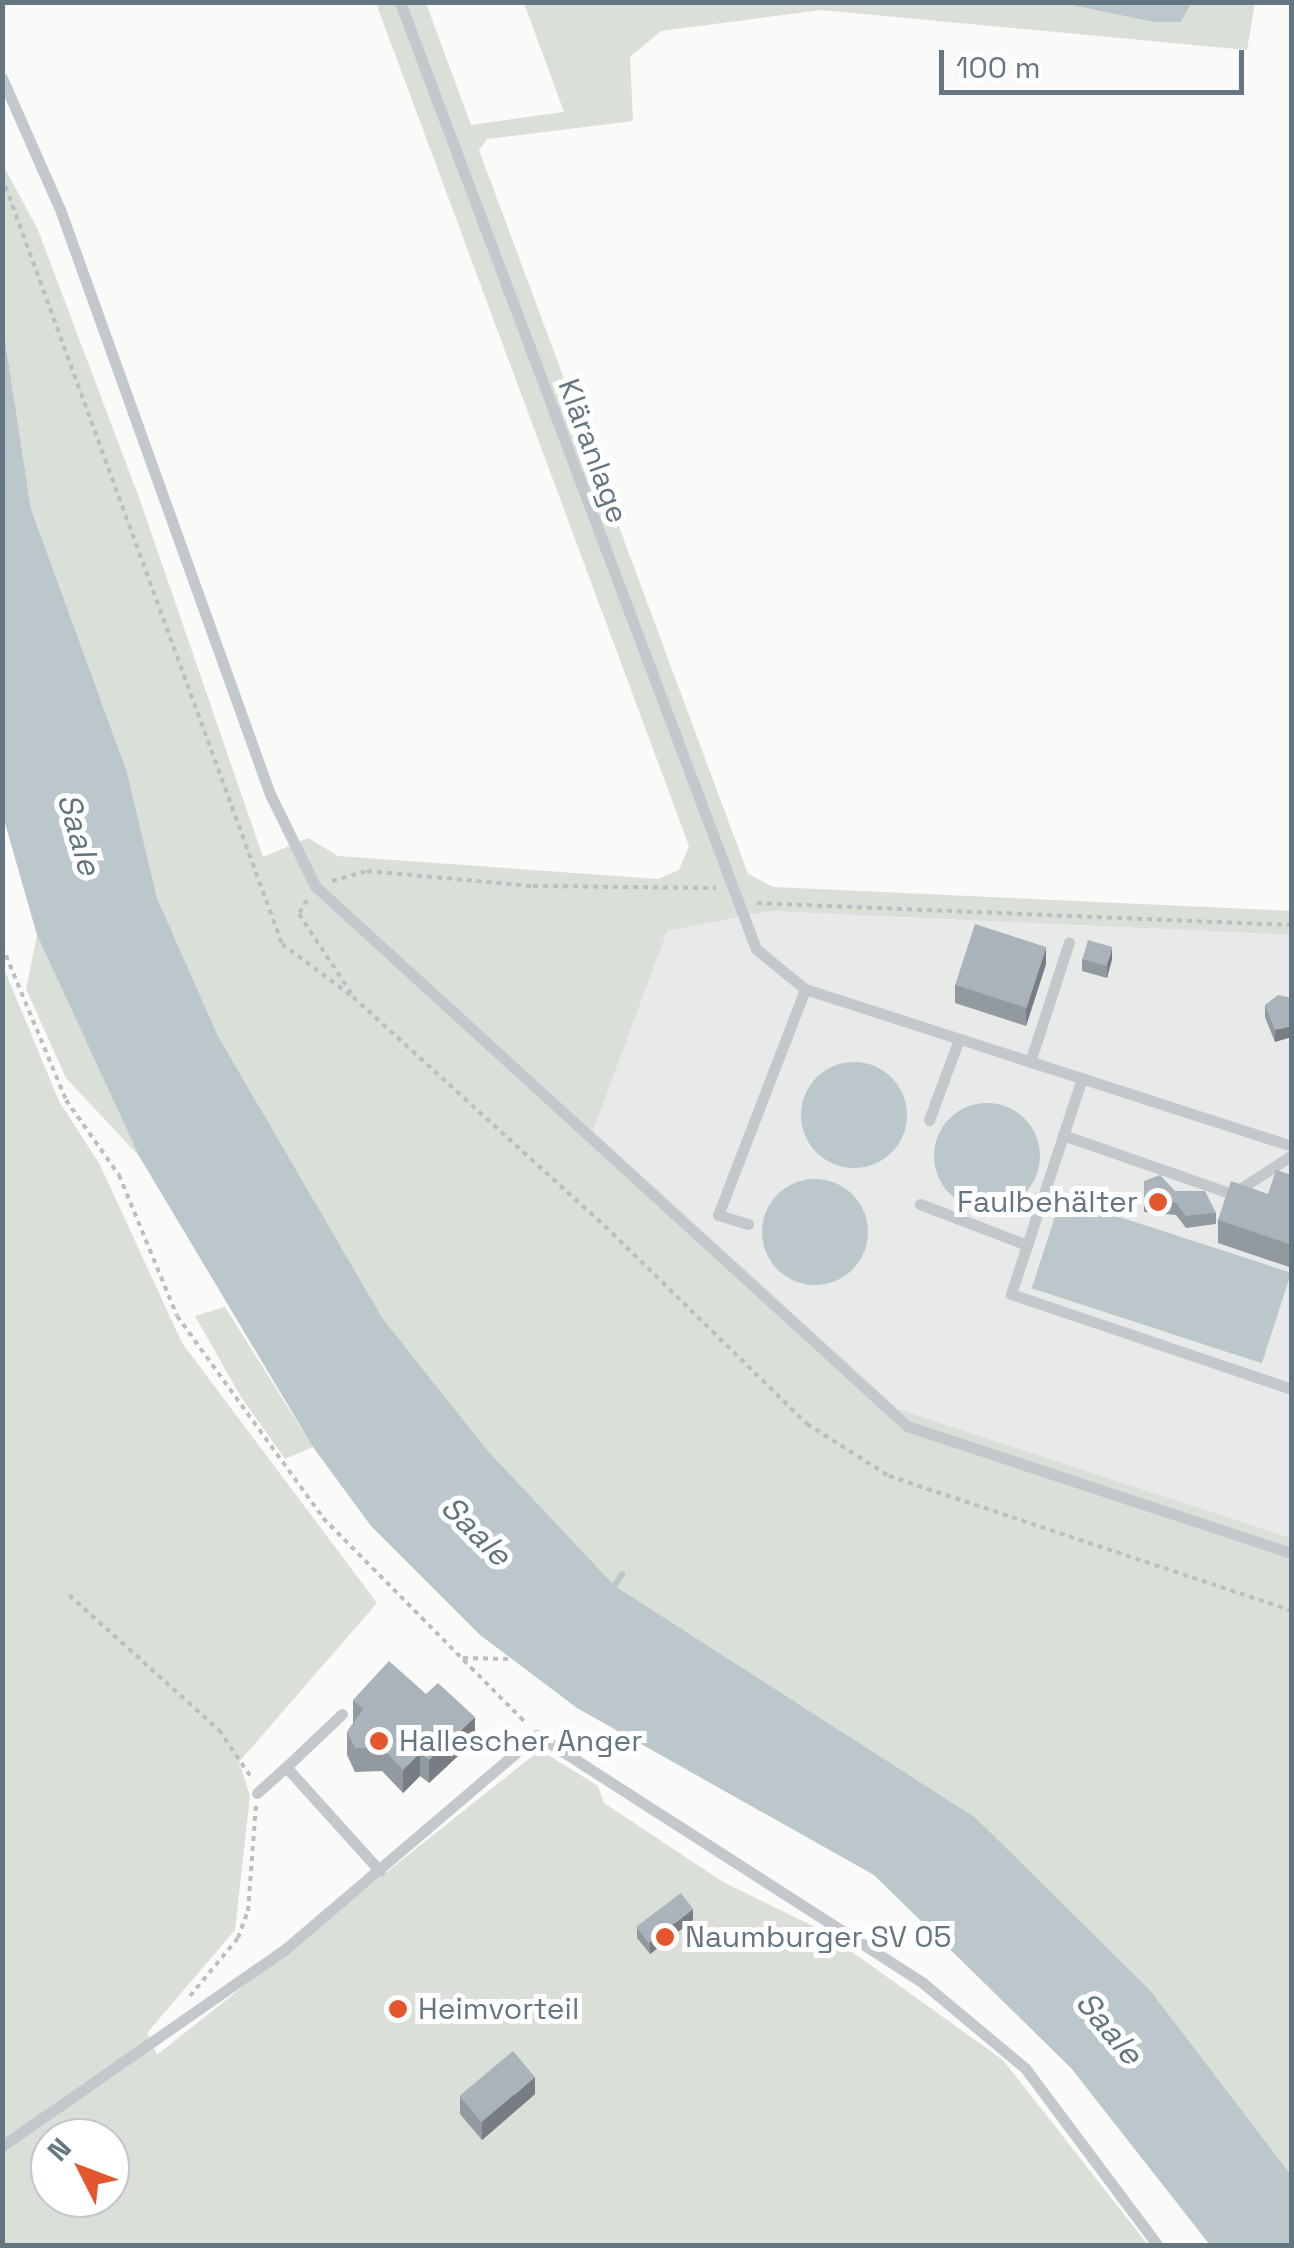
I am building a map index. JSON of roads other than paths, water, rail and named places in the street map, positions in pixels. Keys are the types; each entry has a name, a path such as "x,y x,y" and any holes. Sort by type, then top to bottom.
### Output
{"lane":[{"name":"Kläranlage","path":"400,2 740,917 756,949 804,989"},
{"path":"2,78 54,195 270,794 315,886 906,1426 1292,1554"},
{"path":"1030,1062 1069,942"},
{"path":"748,1224 718,1215 804,989 1292,1146"},
{"path":"929,1120 959,1039"},
{"path":"1082,1078 1011,1294 1292,1389"},
{"path":"1063,1135 1232,1194 1292,1155"},
{"path":"920,1204 1027,1244"},
{"path":"257,1794 342,1714"},
{"path":"2,2146 178,2029 380,1871 538,1735 924,1983 1026,2068 1158,2246"},
{"path":"286,1767 380,1871"}],"water":[{"path":"1063,3 1190,5 1181,22 1153,22"},
{"name":"Saale","path":"3,327 31,509 127,772 157,898 218,1036 383,1319 488,1451 615,1586 976,1818 1150,1990 1291,2175 1291,2245 1210,2245 1071,2068 874,1875 577,1708 480,1635 371,1526 313,1447 139,1156 37,935 3,816"},
{"path":"854,1062 874,1066 891,1078 903,1095 907,1115 903,1135 891,1152 874,1164 854,1168 834,1164 817,1152 805,1135 801,1115 805,1095 817,1078 834,1066"},
{"path":"987,1103 1007,1107 1025,1118 1036,1136 1040,1156 1036,1176 1025,1194 1007,1205 987,1209 967,1205 949,1194 938,1176 934,1156 938,1136 949,1118 967,1107"},
{"path":"815,1179 835,1183 852,1195 864,1212 868,1232 864,1252 852,1269 835,1281 815,1285 795,1281 778,1269 766,1252 762,1232 766,1212 778,1195 795,1183"},
{"path":"1061,1198 1291,1273 1262,1363 1032,1288"}],"waterway":[{"path":"612,1590 622,1574"}],"place":[{"name":"Faulbehälter","path":"1158,1202"},
{"name":"Hallescher Anger","path":"379,1741"},
{"name":"Naumburger SV 05","path":"665,1937"},
{"name":"Heimvorteil","path":"398,2009"}]}
